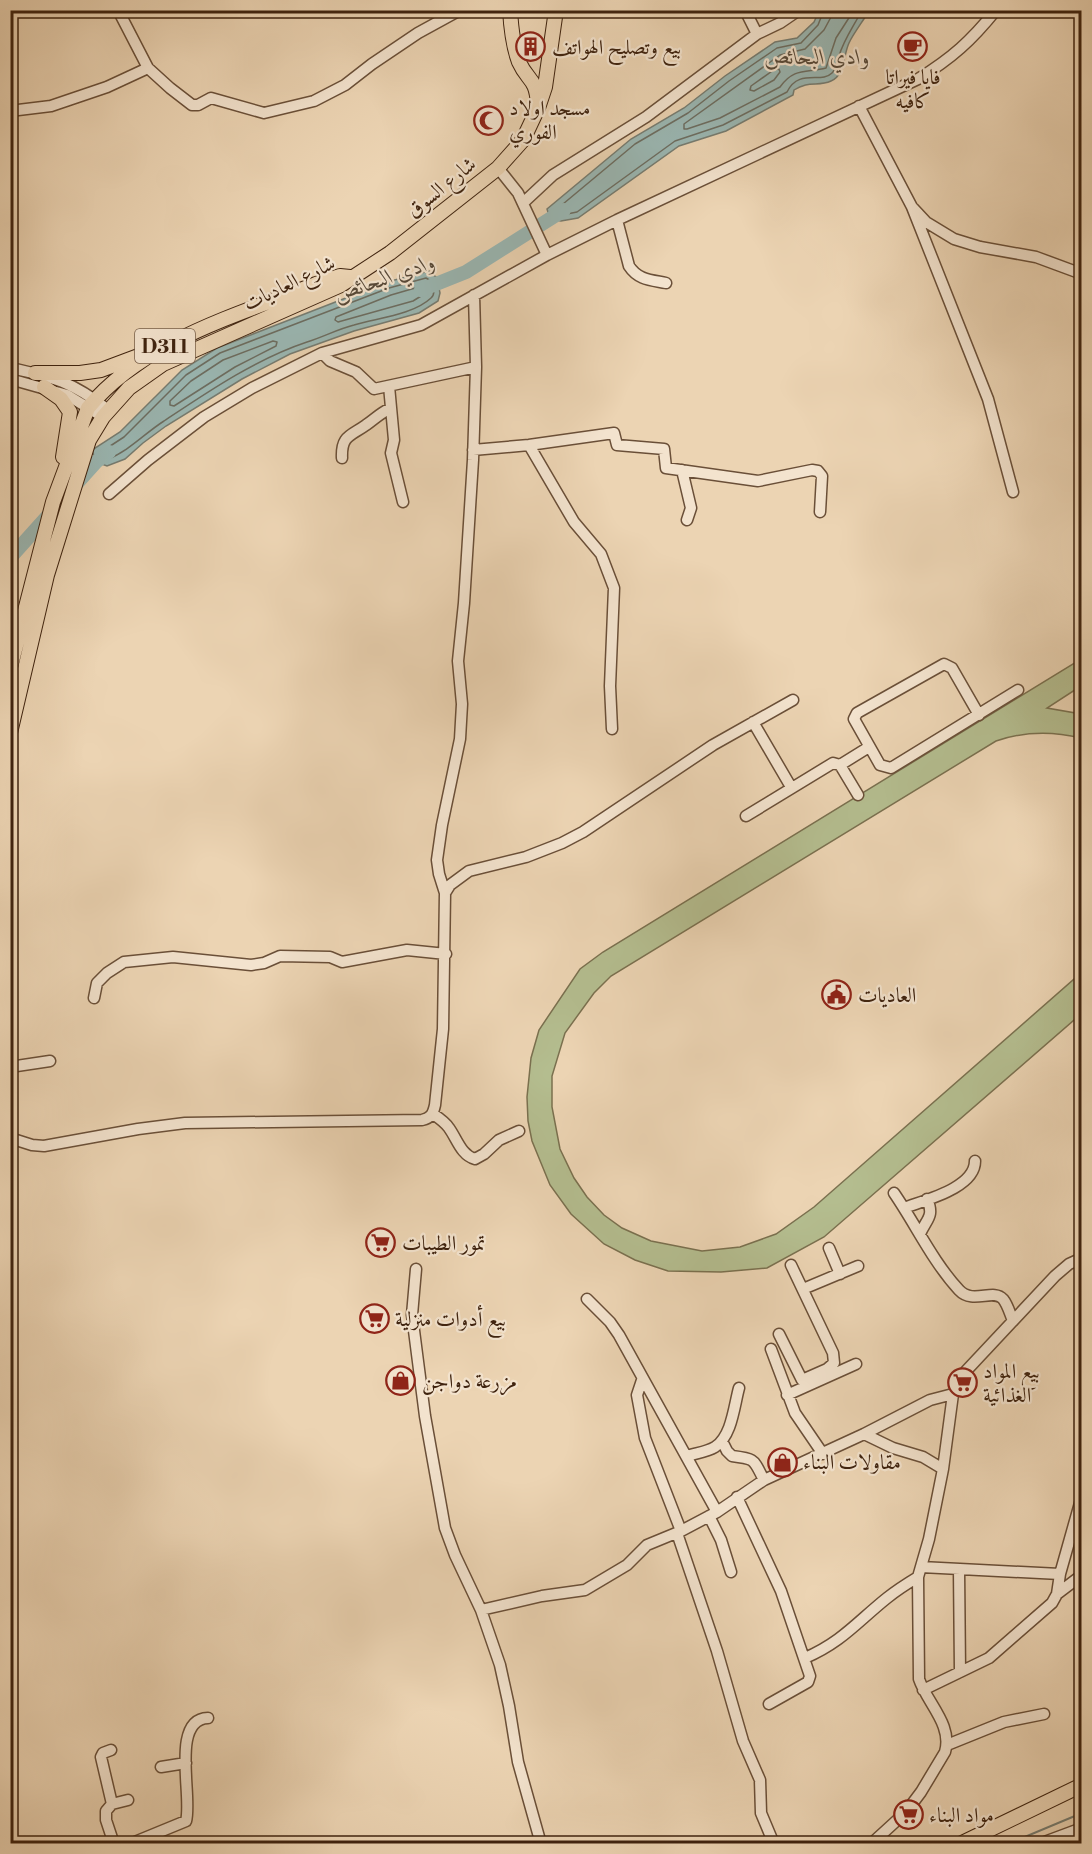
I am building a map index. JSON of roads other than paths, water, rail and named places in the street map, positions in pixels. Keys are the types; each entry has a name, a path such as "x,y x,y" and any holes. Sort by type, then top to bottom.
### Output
{"main road":[{"path":"510,10 511,31 519,62 537,89 538,108"},
{"name":"D311","path":"538,108 545,87 556,10"},
{"path":"519,62 533,64 541,61 549,52"},
{"name":"شارع السوق","path":"352,277 390,254 498,168 523,140 538,108"},
{"name":"شارع العاديات","path":"10,669 53,502 92,404 117,379 157,349 316,284 340,276 352,277"},
{"name":"شارع العاديات","path":"10,733 47,575 89,440 106,413 129,388 163,364 335,288 352,277"},
{"path":"35,373 80,373 101,370 157,349"},
{"path":"44,387 61,399 70,412 63,473"},
{"path":"960,1844 1082,1785"}],"street":[{"path":"118,10 148,68 192,105 198,105 211,98 264,113 314,101 345,85 418,33 460,10"},
{"path":"745,10 757,34"},
{"path":"524,203 553,175 646,117 757,34 780,23 799,10"},
{"path":"110,494 148,460 204,417 252,388 322,353 421,325 547,255 617,220 918,79 949,59 974,38 996,10"},
{"path":"10,111 51,106 107,87 148,68"},
{"path":"859,106 912,207 988,399 1013,492"},
{"path":"498,168 524,203 547,255"},
{"path":"912,207 926,222 954,239 980,247 1036,257 1082,274"},
{"path":"617,220 629,266 633,273 640,278 666,283"},
{"path":"433,1114 443,1029 446,954 445,893 437,860 460,739 462,704 458,660 464,603 473,450 476,367 474,295"},
{"path":"322,353 330,361 356,372 374,389 476,367"},
{"path":"10,368 62,380 106,413"},
{"path":"10,379 67,394 92,404"},
{"path":"389,386 394,440 391,453 403,502"},
{"path":"342,458 344,440 354,431 368,424 379,413 391,408"},
{"path":"473,450 614,433 617,445 664,449 666,468 758,481 812,470 818,471 822,476 820,512"},
{"path":"529,445 574,522 601,554 614,588 610,686 612,729"},
{"path":"681,470 691,508 687,520"},
{"path":"978,715 950,666 944,664 855,714 854,721 880,765 891,768 978,715 1018,690"},
{"path":"445,893 450,885 469,871 526,857 583,832 713,745 794,700"},
{"path":"753,722 791,787"},
{"path":"840,765 869,747"},
{"path":"746,816 836,762 858,795"},
{"path":"94,998 97,983 124,962 173,957 251,965 264,963 280,956 326,957 342,962 406,951 446,954"},
{"path":"10,1067 50,1061"},
{"path":"433,1114 449,1128 461,1149 470,1158 475,1159 499,1140 519,1131"},
{"path":"10,1138 44,1146 185,1123 422,1120 433,1114"},
{"path":"904,1208 952,1189 969,1177 974,1170 975,1161"},
{"path":"894,1193 960,1292 972,1297 995,1295 1000,1297 1004,1300 1013,1321"},
{"path":"920,1234 931,1216 927,1199"},
{"path":"829,1248 840,1274"},
{"path":"871,1844 898,1821 914,1802 947,1745 946,1730 923,1690 919,1678 920,1572 943,1469 953,1394 966,1371 1061,1269 1082,1258"},
{"path":"779,1334 802,1380 827,1369 834,1363 833,1353 791,1265"},
{"path":"803,1289 858,1266"},
{"path":"416,1269 412,1315 425,1416 446,1528 455,1555 481,1610 500,1665 518,1762 541,1844"},
{"path":"587,1299 619,1335 642,1380 687,1456 713,1514 731,1572"},
{"path":"771,1349 799,1421 823,1454"},
{"path":"787,1395 856,1364"},
{"path":"642,1380 637,1395 645,1438 679,1532 743,1741 760,1780 761,1813 774,1844"},
{"path":"687,1456 713,1448 722,1441 731,1419 739,1388"},
{"path":"481,1610 542,1596 585,1590 627,1565 647,1545 679,1532 713,1514 764,1480 823,1454 930,1400 953,1394"},
{"path":"864,1434 893,1448 923,1457 943,1469"},
{"path":"722,1441 729,1454 753,1460 764,1480"},
{"path":"923,1690 997,1652 1052,1603 1057,1594 1060,1574 1082,1496"},
{"path":"737,1497 782,1592 810,1676 808,1682 768,1704"},
{"path":"959,1569 960,1672"},
{"path":"805,1659 843,1637 920,1572 959,1569 1060,1574"},
{"path":"1057,1594 1082,1575"},
{"path":"947,1745 1004,1722 1044,1714"},
{"path":"130,1844 186,1821 188,1776 186,1746 191,1728 196,1721 208,1718"},
{"path":"111,1750 101,1756 111,1804"},
{"path":"161,1767 186,1763"},
{"path":"114,1844 105,1816 106,1811 111,1804 128,1800"},
{"path":"1039,1844 1082,1828"}],"water":[{"name":"وادي البحائص","path":"819,11 869,11 851,39 836,78 826,83 799,87 794,90 793,95 726,131 679,146 578,218 561,221 550,219 547,209 631,139 684,108 725,76 775,42 797,38 814,22"},
{"name":"وادي البحائص","path":"429,271 437,278 440,293 438,301 419,313 354,331 290,354 242,379 166,426 125,459 107,466 96,462 92,450 120,432 182,370 217,348 387,282"}],"waterway":[{"name":"وادي البحائص","path":"421,290 466,272 564,210"},
{"name":"وادي البحائص","path":"10,558 96,462 109,452"},
{"path":"1008,1844 1082,1813"}],"place":[{"name":"فايا فيراتا كافيه","path":"913,46"},
{"name":"بيع وتصليح الهواتف","path":"531,47"},
{"name":"مسجد اولاد الفوري","path":"488,120"},
{"name":"العاديات","path":"837,995"},
{"name":"تمور الطيبات","path":"381,1243"},
{"name":"بيع أدوات منزلية","path":"374,1319"},
{"name":"مزرعة دواجن","path":"401,1381"},
{"name":"بيع المواد الغذائية","path":"962,1383"},
{"name":"مقاولات البناء","path":"782,1462"},
{"name":"مواد البناء","path":"908,1815"}]}
